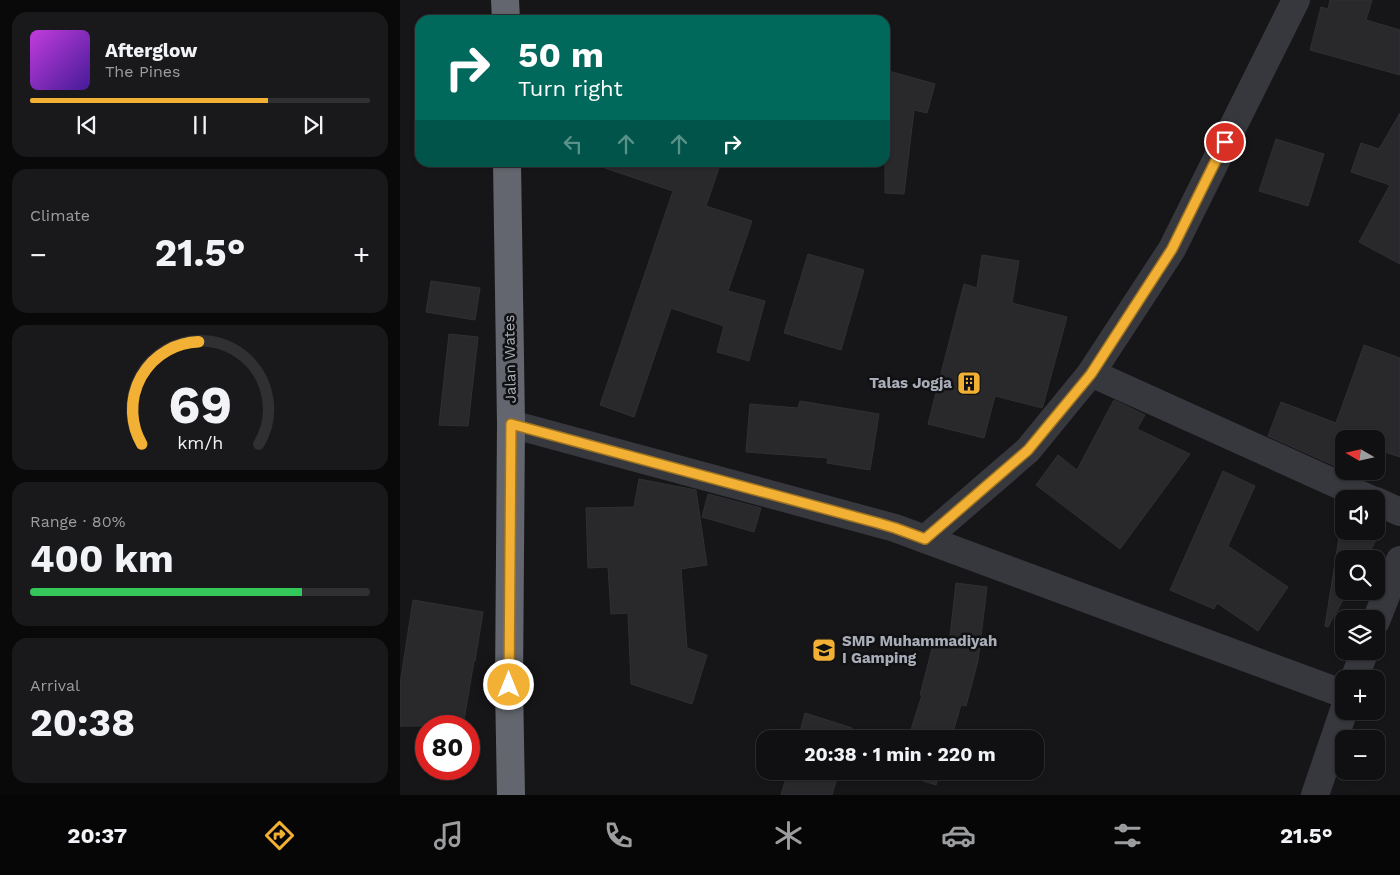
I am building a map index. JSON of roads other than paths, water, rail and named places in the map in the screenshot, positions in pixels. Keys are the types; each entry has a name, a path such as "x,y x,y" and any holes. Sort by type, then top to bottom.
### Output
{"highway":[{"path":"505,0 506,15"},
{"name":"Jalan Wates","path":"508,167 511,424 509,685 511,795"}],"street":[{"path":"925,539 1028,450 1091,374 1172,249 1296,0"},
{"path":"1091,374 1350,490"},
{"path":"511,424 877,522 1335,691"},
{"path":"1385,505 1400,512"},
{"path":"1381,610 1400,560"},
{"path":"1315,795 1341,720"}],"place":[{"name":"Talas Jogja","path":"969,383"},
{"name":"SMP Muhammadiyah I Gamping","path":"824,650"}]}
